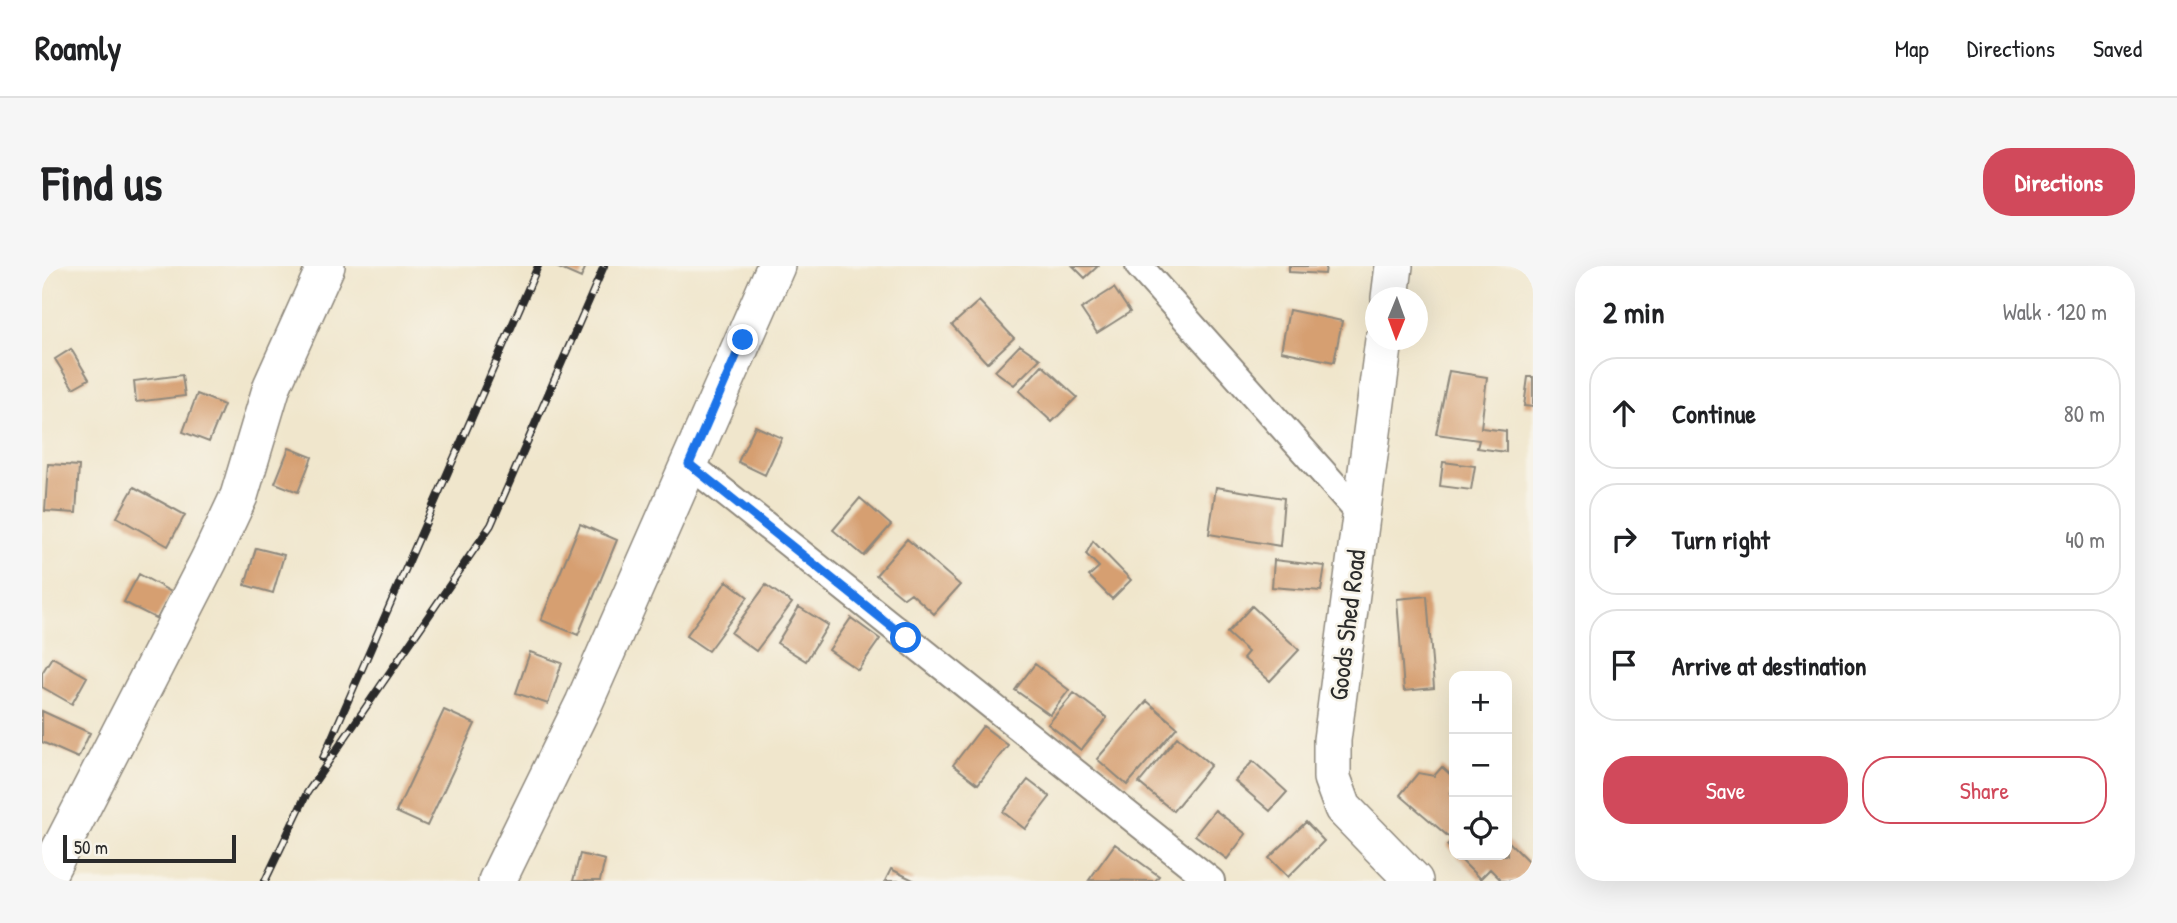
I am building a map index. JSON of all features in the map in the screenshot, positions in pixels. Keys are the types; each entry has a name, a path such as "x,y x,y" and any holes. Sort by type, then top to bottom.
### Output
{"street":[{"path":"44,881 209,560 239,496 272,386 326,266"},
{"path":"497,881 584,703 776,266"},
{"path":"1139,266 1361,515"},
{"path":"1391,287 1394,266"},
{"name":"Goods Shed Road","path":"1383,350 1332,740 1332,778 1343,808 1414,881"},
{"path":"689,464 1211,881"}],"building":[{"path":"554,266 586,266 581,278"},
{"path":"1073,266 1098,266 1085,278"},
{"path":"1289,266 1326,266 1325,274 1289,272"},
{"path":"1114,288 1130,312 1097,333 1081,309"},
{"path":"979,301 1014,338 987,363 952,325"},
{"path":"1289,310 1342,321 1334,362 1281,351"},
{"path":"1020,345 1040,359 1014,385 995,371"},
{"path":"71,349 89,379 73,388 55,359"},
{"path":"1042,365 1077,397 1052,422 1019,391"},
{"path":"1449,371 1487,377 1481,428 1506,431 1506,452 1477,448 1479,440 1436,434"},
{"path":"182,375 185,396 136,402 134,381"},
{"path":"1528,377 1533,377 1533,407 1524,406"},
{"path":"197,394 224,405 209,442 183,432"},
{"path":"755,426 782,438 765,475 738,462"},
{"path":"289,448 312,457 298,492 275,483"},
{"path":"1443,462 1475,466 1471,490 1440,486"},
{"path":"48,464 79,466 76,513 45,511"},
{"path":"134,487 185,515 168,546 117,517"},
{"path":"1216,487 1284,498 1280,546 1209,534"},
{"path":"860,498 891,525 864,556 833,530"},
{"path":"580,524 617,540 578,635 541,620"},
{"path":"907,539 960,585 934,614 911,593 904,598 876,575"},
{"path":"1093,541 1131,580 1112,599 1089,576 1099,567 1086,554"},
{"path":"256,548 284,555 273,593 245,585"},
{"path":"1274,560 1325,566 1321,591 1272,587"},
{"path":"139,574 171,592 157,619 124,602"},
{"path":"727,581 748,597 708,651 686,636"},
{"path":"766,585 792,603 756,651 731,633"},
{"path":"1427,596 1434,688 1404,691 1397,599"},
{"path":"1252,606 1299,650 1270,681 1243,658 1248,652 1227,633"},
{"path":"799,607 828,625 806,661 777,643"},
{"path":"851,618 880,639 858,670 829,650"},
{"path":"530,652 562,663 548,704 516,693"},
{"path":"52,657 87,677 72,704 42,687 42,673"},
{"path":"1035,664 1069,690 1050,715 1015,690"},
{"path":"1074,693 1107,718 1081,750 1048,724"},
{"path":"1147,701 1177,727 1127,785 1097,759"},
{"path":"444,710 475,724 427,826 396,812"},
{"path":"42,711 90,733 78,758 42,742"},
{"path":"983,726 1008,745 978,784 953,765"},
{"path":"1177,737 1211,765 1173,811 1139,783"},
{"path":"1253,761 1287,792 1270,811 1235,781"},
{"path":"1442,767 1449,773 1449,837 1400,795 1418,773 1434,776"},
{"path":"1028,780 1050,797 1025,829 1003,812"},
{"path":"1215,810 1246,834 1227,859 1195,835"},
{"path":"1306,822 1324,841 1288,877 1269,858"},
{"path":"1115,844 1159,876 1155,881 1089,880"},
{"path":"1512,845 1532,865 1517,881 1502,881 1490,869 1480,879 1461,860 1512,860"},
{"path":"580,854 605,860 600,881 573,881"},
{"path":"891,869 915,881 885,881"}],"railway":[{"path":"323,758 538,266"},
{"path":"265,881 307,793 491,525 604,266"}],"route":[{"path":"743,340 689,464 906,638"}]}
